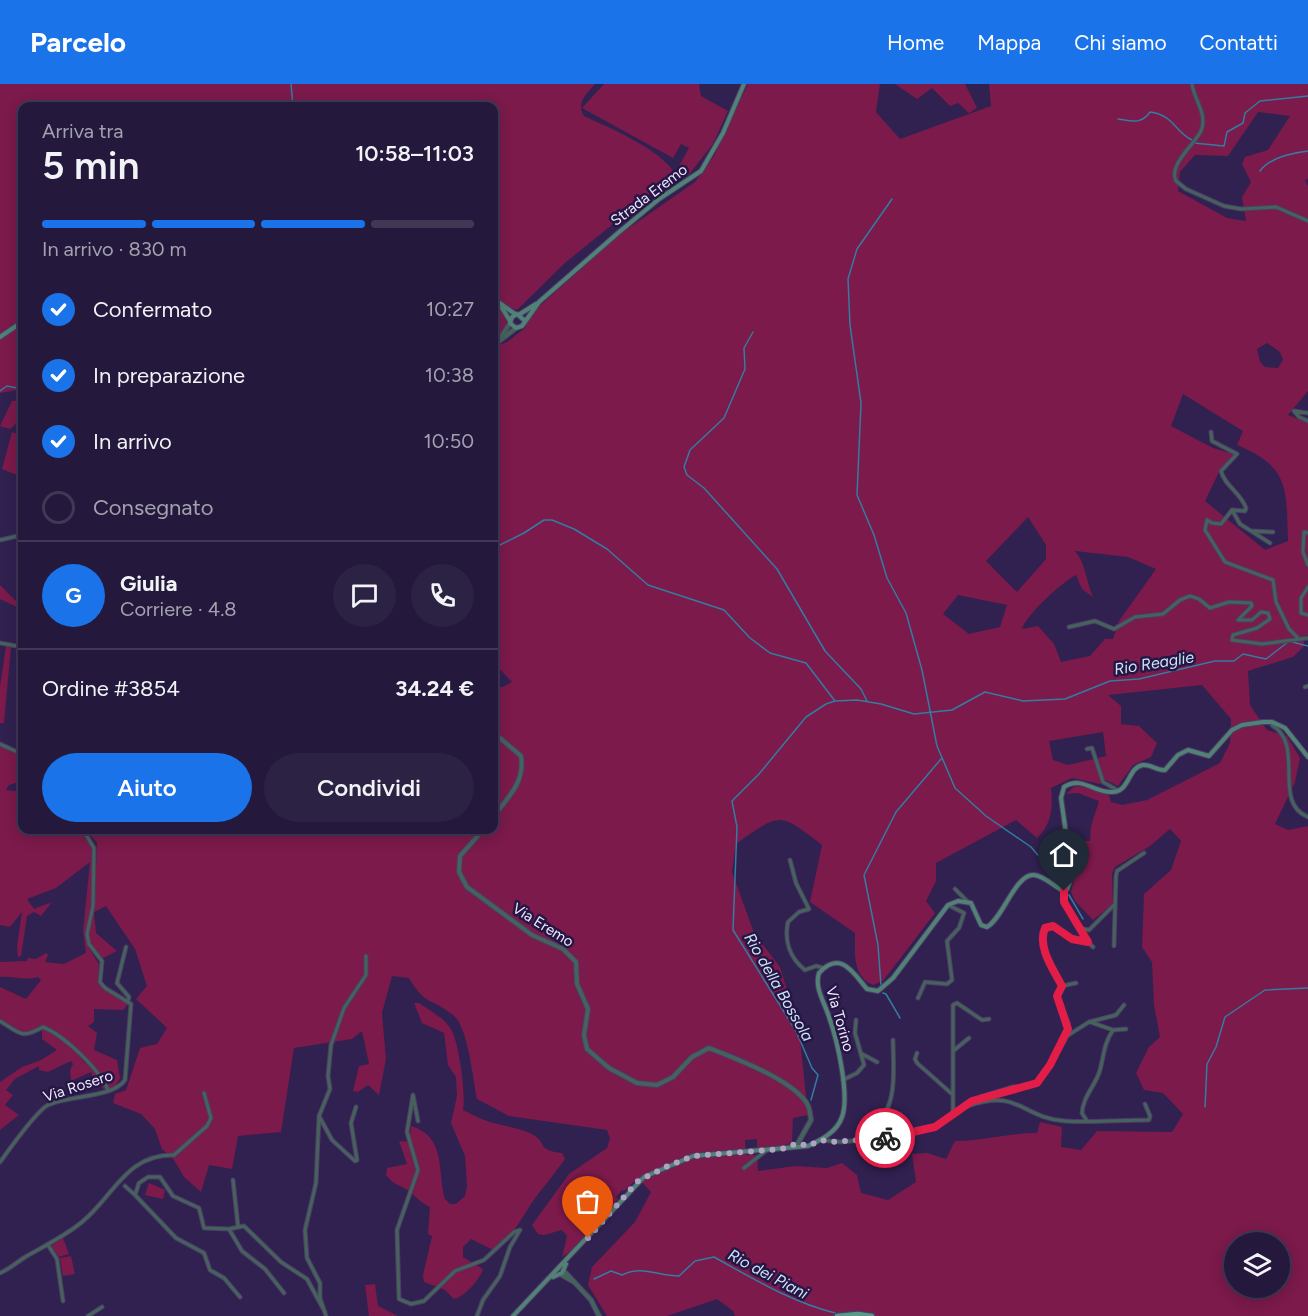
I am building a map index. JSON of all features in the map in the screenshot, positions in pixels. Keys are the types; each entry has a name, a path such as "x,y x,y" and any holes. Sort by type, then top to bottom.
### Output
{"main road":[{"name":"Strada Eremo","path":"516,328 522,326 524,320 539,302 659,199 701,171 723,133 744,84"},
{"name":"Strada Eremo","path":"510,322 518,314 539,302"},
{"path":"500,305 518,314 524,320"},
{"path":"500,305 516,328"},
{"path":"0,337 18,325"},
{"path":"948,905 968,902 973,906 981,925 987,927 1028,876 1037,876 1064,891 1070,885 1072,876 1061,798 1064,787 1074,782 1113,792 1128,783 1137,767 1144,764 1165,770 1178,755 1188,750 1209,756 1232,730 1254,723 1272,722 1289,732 1308,757"},
{"name":"Via Torino","path":"821,1140 836,1127 843,1117 843,1080 833,1030 817,984 819,973 824,968 843,965 854,970 867,989 878,991 885,988 948,905"},
{"path":"513,1316 560,1271 569,1258 644,1177 693,1156 767,1150 798,1144 808,1146 821,1140"},
{"path":"837,1316 872,1316"}],"street":[{"path":"1192,84 1200,105 1202,126 1175,169 1176,181 1186,189 1224,206 1241,209 1276,207 1308,221"},
{"path":"498,340 510,322"},
{"path":"498,342 516,328"},
{"path":"1308,413 1294,411 1299,417 1308,421"},
{"path":"1211,432 1212,441 1237,454 1221,471 1222,477 1242,496 1246,508 1245,511 1232,510"},
{"path":"1232,510 1240,524 1270,543"},
{"path":"1232,510 1221,524 1206,520 1205,530 1225,562 1273,580 1276,602 1289,629 1298,638"},
{"path":"1251,531 1273,532"},
{"path":"1308,532 1304,532 1302,538 1308,565"},
{"path":"0,540 18,536"},
{"path":"1308,587 1300,602 1301,612 1308,615"},
{"path":"1069,627 1095,621 1114,629 1135,618 1163,614 1180,600 1190,596 1199,599 1210,608 1229,602 1251,603 1252,606 1238,620 1252,620 1261,612 1268,613 1270,619 1257,628 1233,635 1233,640 1262,644 1308,638"},
{"path":"0,643 18,646"},
{"path":"1272,722 1272,725 1283,733 1289,749 1287,771 1290,792 1301,815 1308,817"},
{"path":"498,736 522,756 523,771 516,786 498,811"},
{"path":"0,744 18,752"},
{"path":"1087,749 1092,748 1103,782 1119,790"},
{"path":"85,834 94,848 93,906 87,934 89,944 102,962 100,982 105,988 128,1001"},
{"name":"Via Eremo","path":"479,834 460,856 459,872 467,887 483,901 532,935 563,949 576,962 577,984 588,1009 584,1035 586,1049 609,1068 638,1083 657,1085 673,1077 692,1057 709,1048 728,1056 788,1087 808,1104 811,1120 798,1144"},
{"path":"1114,946 1117,871 1144,853"},
{"path":"790,860 796,883 809,909 799,912 788,922 786,939 789,949 792,958 805,970 816,966 824,968"},
{"path":"955,889 968,902"},
{"path":"1064,891 1064,902 1093,947"},
{"path":"1079,928 1089,930 1115,904"},
{"path":"918,998 925,982 947,984 952,980 947,941 959,928 964,913 948,905"},
{"path":"1067,1036 1068,1023 1057,996 1062,986 1042,939 1045,928 1053,926 1072,939 1088,942"},
{"path":"126,947 126,956 117,983 129,997 128,1001"},
{"path":"325,1314 320,1283 307,1258 305,1230 316,1183 319,1116 330,1089 328,1076 331,1045 344,1008 363,982 367,968 366,956"},
{"path":"1062,986 1076,983"},
{"name":"Via Rosero","path":"0,1162 46,1106 77,1096 116,1090 125,1080 131,1011 128,1001"},
{"path":"953,1116 952,1005 957,1002 982,1020 989,1019"},
{"path":"821,1140 860,1140 905,1136 935,1127 981,1097 1037,1083 1067,1036 1089,1022 1116,1015 1124,1005"},
{"path":"843,1080 862,1068 862,1054 855,1033 856,1020"},
{"path":"0,1021 21,1035 33,1035 43,1027 55,1034 80,1053 100,1076 109,1091"},
{"path":"1089,1022 1113,1029 1126,1029"},
{"path":"1087,1121 1082,1113 1085,1098 1099,1072 1103,1047 1113,1029"},
{"path":"952,1051 969,1038"},
{"path":"860,1140 861,1129 878,1121 886,1110 891,1092 893,1040"},
{"path":"917,1053 915,1059 917,1063 952,1094"},
{"path":"862,1054 877,1062"},
{"path":"0,1274 48,1245 97,1209 144,1161 160,1154 174,1155 207,1126 211,1118 204,1093"},
{"path":"418,1121 413,1095 407,1132 418,1170 398,1230 401,1275 398,1297 410,1304 424,1301 455,1271 484,1260 514,1232 520,1230 510,1247 500,1276 480,1305 477,1316"},
{"path":"966,1107 995,1099 1011,1101 1039,1116 1064,1121 1149,1120 1150,1116 1145,1104"},
{"path":"319,1116 332,1140 355,1161 357,1160 351,1123 356,1107"},
{"path":"744,1168 767,1150"},
{"path":"135,1195 139,1183 148,1177 160,1177 173,1196 199,1208 204,1228 229,1229 243,1226 273,1255 307,1279 325,1314"},
{"path":"233,1180 238,1226"},
{"path":"121,1184 135,1195 176,1238 204,1253 214,1274 225,1278 240,1297"},
{"path":"229,1229 242,1251 266,1269 284,1293"},
{"path":"48,1245 57,1259 63,1301"},
{"path":"560,1271 575,1282 591,1300 599,1316"},
{"path":"88,1316 102,1307"}],"shaded area":[{"path":"0,84 595,84 585,95 582,103 584,116 647,148 659,156 675,174 566,262 517,310 507,306 498,298 498,102 18,102 18,390 0,393"},
{"path":"604,84 699,84 701,96 728,111 713,144 687,177 679,166 689,148 681,144 673,158 582,108"},
{"path":"748,84 880,84 876,112 900,139 991,106 989,84 1308,84 1308,179 1305,180 1308,186 1308,391 1288,415 1308,423 1308,635 1304,636 1304,646 1293,657 1248,671 1250,705 1267,730 1287,736 1300,758 1295,782 1275,824 1288,830 1308,826 1308,1316 735,1316 733,1311 717,1299 667,1316 607,1316 588,1285 592,1267 635,1222 651,1192 638,1178 624,1191 622,1190 616,1197 618,1199 572,1250 562,1257 567,1236 562,1230 544,1235 538,1234 532,1225 569,1174 607,1148 610,1138 607,1130 509,1116 477,1099 466,1041 458,1021 445,1009 425,998 409,978 392,976 382,1013 386,1059 379,1095 368,1085 358,1092 353,1091 359,1066 369,1064 362,1031 352,1039 294,1048 281,1132 238,1136 232,1169 209,1165 201,1192 184,1177 174,1160 162,1149 155,1129 141,1114 113,1103 115,1094 126,1090 140,1048 157,1044 167,1028 136,999 147,986 135,949 106,906 94,912 96,933 117,951 101,959 90,944 88,935 95,898 97,843 89,834 498,834 498,686 503,687 512,682 498,667 498,345 507,342 525,328 531,314 616,237 695,182 714,156","holes":["1258,112 1290,116 1268,150 1245,157 1242,164 1251,182 1242,197 1246,221 1227,218 1178,191 1180,172 1195,155 1228,156","1267,343 1280,352 1283,360 1278,368 1265,367 1260,362 1257,349","1183,394 1243,431 1237,445 1254,453 1276,471 1285,493 1288,541 1265,550 1205,501 1220,470 1234,458 1234,454 1213,448 1171,426","1028,517 1046,545 1046,559 1017,592 986,561","1075,551 1128,557 1156,569 1119,621 1113,639 1105,639 1090,656 1061,662 1054,644 1038,626 1022,629 1045,599 1076,575 1082,589 1093,597 1081,561","958,595 1007,605 1000,627 969,634 943,614","1202,685 1231,719 1230,743 1220,763 1147,800 1122,805 1111,802 1109,795 1091,788 1075,786 1066,794 1078,793 1099,801 1091,826 1090,841 1070,840 1074,880 1071,892 1075,901 1093,920 1113,904 1112,874 1115,867 1150,846 1170,829 1181,841 1171,870 1144,894 1142,947 1152,962 1154,1005 1160,1037 1149,1047 1136,1073 1144,1090 1163,1093 1183,1114 1172,1132 1097,1131 1081,1150 1061,1147 1062,1127 1040,1122 1037,1133 955,1141 946,1159 927,1153 912,1154 916,1182 888,1200 861,1193 857,1175 842,1163 827,1168 795,1166 758,1171 757,1155 746,1155 745,1140 757,1139 757,1148 781,1147 792,1142 793,1118 808,1115 799,1029 780,967 754,933 732,872 736,844 762,826 780,820 797,826 822,845 810,902 855,933 855,956 861,976 873,985 883,981 935,913 926,901 936,881 936,863 1016,820 1037,838 1049,821 1052,802 1051,788 1072,778 1100,784 1106,780 1118,786 1133,765 1151,757 1157,743 1139,726 1121,724 1121,706 1108,695","1103,732 1106,756 1068,765 1053,760 1049,741"]},
{"path":"895,84 965,84 977,108 969,113 958,103 950,106 932,88 917,99"},
{"path":"498,308 507,321 498,338"},
{"path":"18,400 18,422 10,429 0,426 12,401"},
{"path":"12,432 18,434 18,475 2,469"},
{"path":"0,585 18,603 18,606 17,607 0,599"},
{"path":"6,646 11,647 4,723 0,723 0,687"},
{"path":"0,745 18,754 18,782 9,785 6,790 18,792 18,834 83,834 92,849 91,906 87,945 99,964 98,984 128,1004 123,1010 94,1009 94,1022 88,1026 97,1033 94,1050 117,1060 120,1078 114,1089 103,1089 100,1082 95,1084 91,1072 71,1081 70,1070 73,1064 71,1061 48,1072 39,1070 39,1066 15,1079 6,1090 13,1095 5,1105 19,1115 0,1130 0,1082 22,1067 41,1060 57,1050 42,1039 42,1029 60,1038 85,1063 88,1062 74,1045 55,1031 42,1026 24,1034 0,1019 0,987 26,999 41,980 38,977 29,979 0,977 0,962 27,961 28,958 36,959 46,953 48,955 45,962 64,964 86,953 83,931 90,862 56,888 27,899 34,909 52,902 41,916 34,912 27,916 21,956 18,957 17,946 22,912 10,927 0,925"},
{"path":"414,1003 419,1003 439,1017 453,1032 461,1066 463,1110 486,1121 532,1134 545,1148 562,1153 565,1159 515,1229 500,1245 493,1250 471,1239 463,1247 463,1257 483,1269 471,1287 454,1299 445,1290 424,1282 423,1275 432,1236 428,1234 430,1207 407,1189 392,1182 386,1175 387,1168 407,1164 399,1141 409,1142 411,1126 430,1138 435,1147 445,1199 450,1204 456,1204 465,1196 467,1186 465,1156 451,1123 457,1096 456,1077 448,1065 444,1033 422,1023"},
{"path":"149,1183 165,1190 163,1199 145,1195"},
{"path":"63,1238 69,1254 59,1257 51,1246"},
{"path":"71,1256 75,1274 63,1276 60,1258"},
{"path":"375,1284 378,1306 398,1316 369,1316 365,1285"}],"waterway":[{"path":"291,84 293,102"},
{"path":"1194,143 1224,146 1227,132 1243,123 1245,113 1260,101 1308,96"},
{"path":"1118,119 1136,121 1143,119 1150,112 1158,114 1169,120 1192,140"},
{"path":"1260,171 1275,159 1308,151"},
{"path":"892,199 857,249 848,279 850,325 861,403 857,495 874,535 887,578 906,613 922,670 937,746 955,788 986,816 1031,847 1065,887"},
{"path":"753,332 744,348 745,369 724,418 690,450 684,467 687,475 704,488 777,569 825,651 861,689 867,701"},
{"path":"0,391 7,386 18,388"},
{"path":"498,546 544,520 552,520 574,529 607,549 648,585 724,610 750,638 770,653 806,663 835,701"},
{"name":"Rio della Bossola","path":"811,1100 818,1075 812,1068 796,1031 733,930 737,827 732,801 759,774 806,717 835,701 857,700 881,704 914,714 952,710 985,692 1023,701 1065,699 1110,681 1139,679 1215,661 1234,661 1243,654 1266,659 1288,642"},
{"name":"Rio Reaglie","path":"1292,642 1308,646"},
{"path":"881,986 878,945 864,875 896,812 941,759"},
{"path":"1069,895 1083,919"},
{"path":"1205,1107 1207,1064 1216,1047 1225,1017 1265,990 1308,988"},
{"path":"883,993 886,994 900,1018"},
{"name":"Rio dei Piani","path":"594,1279 611,1271 622,1275 643,1271 679,1276 695,1261 714,1257 803,1303 835,1313"}],"way so far":[{"path":"588,1238 638,1181 693,1156 782,1149 798,1143 808,1146 821,1140 832,1142 885,1138"}],"route":[{"path":"885,1138 905,1136 935,1127 981,1097 1013,1087 1029,1087 1037,1083 1067,1036 1068,1029 1068,1023 1057,996 1062,986 1046,952 1042,939 1043,933 1045,928 1053,926 1072,939 1083,943 1088,942 1064,902 1064,891"}]}
